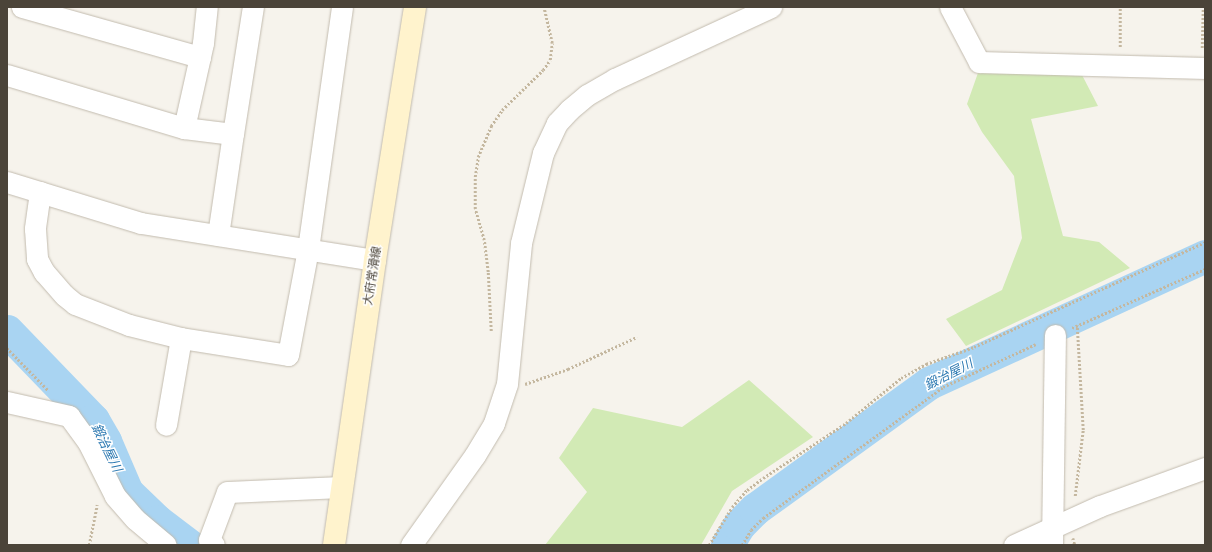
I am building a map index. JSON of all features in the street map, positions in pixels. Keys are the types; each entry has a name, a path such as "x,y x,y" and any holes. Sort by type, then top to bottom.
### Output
{"main road":[{"name":"大府常滑線","path":"334,545 375,260 416,7"}],"street":[{"path":"22,7 200,56"},
{"path":"184,128 200,56 207,7"},
{"path":"218,235 253,7"},
{"path":"40,192 35,229 37,258 44,272 64,295 76,304 129,325 181,338 288,355 308,249 342,7"},
{"path":"411,545 475,455 494,423 507,384 521,243 543,153 557,123 568,110 587,95 615,78 771,7"},
{"path":"950,7 979,62 1119,66 1203,59"},
{"path":"7,75 184,128 233,134"},
{"path":"7,182 140,223 375,260"},
{"path":"1052,537 1055,335"},
{"path":"166,425 181,338"},
{"path":"7,402 69,416 88,442 115,496 135,519 166,545"},
{"path":"1014,545 1052,537 1077,517 1100,506 1205,468"},
{"path":"214,545 208,540 227,492 342,487"}],"path":[{"path":"1119,66 1120,7"},
{"path":"1203,7 1203,59"},
{"path":"709,545 732,507 747,490 846,423 901,378 926,364 974,347 1205,242"},
{"path":"742,545 751,530 763,518 943,387 1055,335 1205,269"},
{"path":"1077,326 1083,430 1075,492 1077,517"},
{"path":"7,348 47,388 69,416"},
{"path":"89,545 100,490 109,484"}],"green space":[{"path":"979,70 1081,73 1098,106 1031,119 1063,236 1099,242 1130,268 966,346 946,319 1002,290 1022,238 1014,176 982,132 967,104"},
{"path":"749,380 813,437 732,491 701,545 545,545 587,492 559,458 593,408 682,427"}],"waterway":[{"name":"鍛治屋川","path":"727,545 739,525 755,509 929,383 1205,256"},
{"name":"鍛治屋川","path":"7,331 93,420 105,441 127,492 157,521 189,545"}]}
